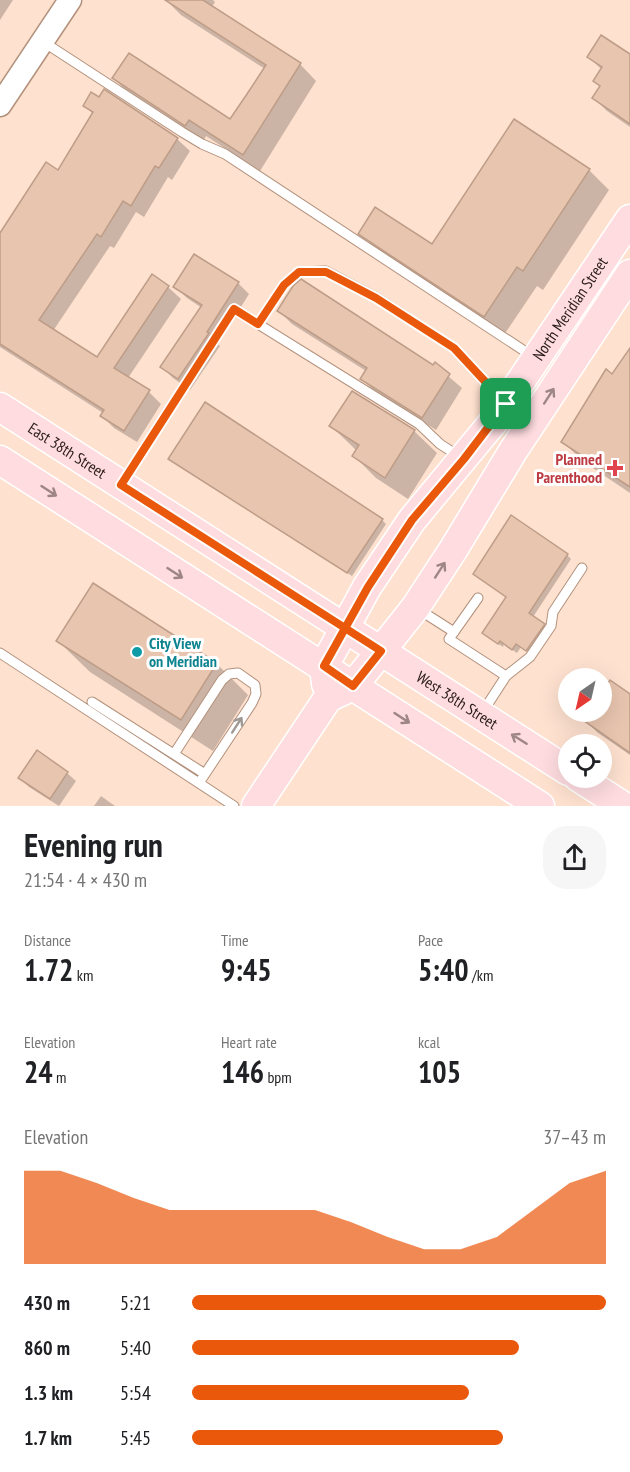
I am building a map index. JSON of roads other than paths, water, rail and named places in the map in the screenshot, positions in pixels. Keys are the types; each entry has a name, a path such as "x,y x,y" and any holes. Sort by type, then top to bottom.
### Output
{"main road":[{"name":"North Meridian Street","path":"324,666 368,587 412,520 464,459 506,404 630,219"},
{"name":"North Meridian Street","path":"327,698 353,686 415,608 513,451 630,274"},
{"name":"East 38th Street","path":"0,407 345,628"},
{"path":"0,460 540,806"},
{"name":"West 38th Street","path":"345,628 558,765"},
{"path":"256,806 327,698 324,666"},
{"path":"595,788 623,806"}],"street":[{"path":"0,105 70,0"}],"lane":[{"path":"42,41 182,132 225,154 537,359"},
{"path":"258,324 284,285 299,272 326,272 376,298 454,348 506,404"},
{"path":"121,485 234,309 419,424 440,444 464,459"},
{"path":"481,715 506,676 530,657 551,626 553,612 582,568"},
{"path":"478,598 450,639 506,676"},
{"path":"415,608 454,632"},
{"path":"0,653 234,806"},
{"path":"174,754 222,680 229,674 238,673 255,685 256,694 252,703 199,783"},
{"path":"92,702 205,774"}],"place":[{"name":"Planned Parenthood","path":"615,468"},
{"name":"City View on Meridian","path":"137,652"}]}
